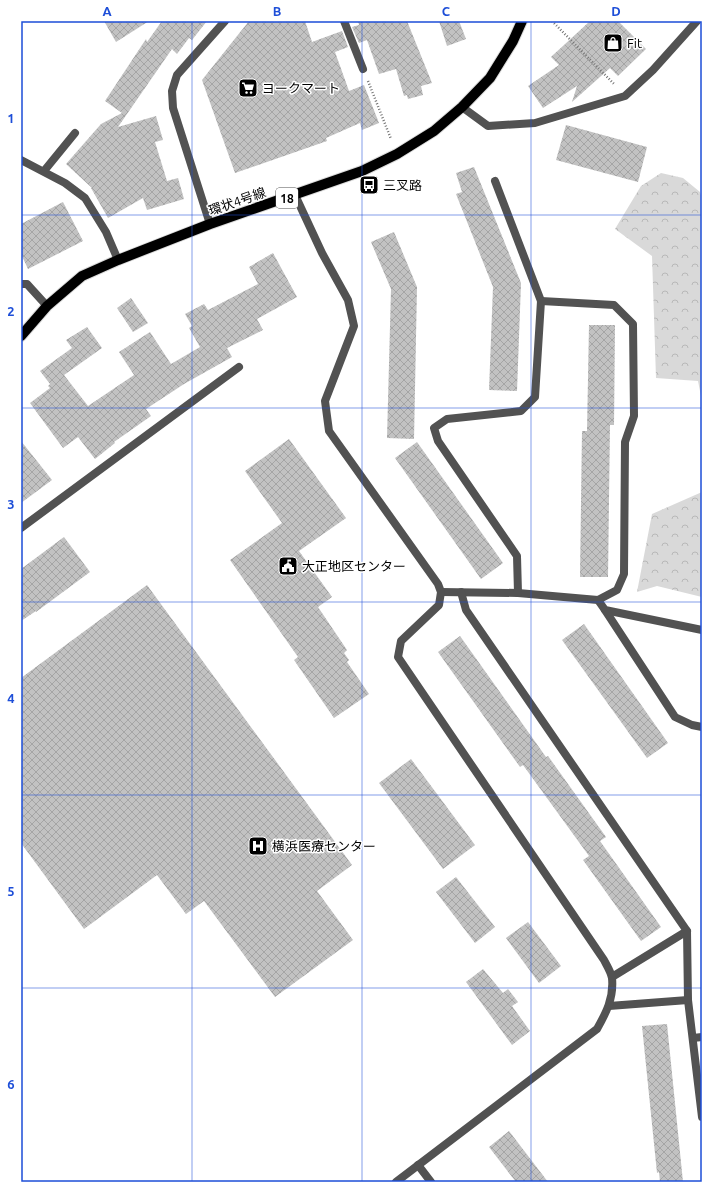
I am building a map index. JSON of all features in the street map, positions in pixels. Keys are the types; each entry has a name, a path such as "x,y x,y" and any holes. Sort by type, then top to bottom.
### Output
{"main road":[{"name":"環状4号線","path":"21,336 48,306 82,276 118,260 210,224 362,171 397,154 434,131 462,107 490,78 513,41 522,21"}],"street":[{"path":"210,224 173,108 172,91 177,75 224,21"},
{"path":"344,21 363,69"},
{"path":"462,107 488,126 535,123 625,96 653,70 697,21"},
{"path":"44,172 75,133"},
{"path":"21,160 65,183 86,198 106,232 118,260"},
{"path":"495,181 541,301 535,397 521,411 447,419 434,428 438,441 517,556 518,593"},
{"path":"295,195 322,253 348,300 354,326 325,401 329,431 438,584 441,592 439,605 401,641 398,657 604,960 612,977 612,990 609,1006 597,1029 396,1182"},
{"path":"21,284 27,284 48,306"},
{"path":"441,592 518,593 598,600 617,590 624,574 625,442 634,416 633,324 614,305 541,301"},
{"path":"21,528 239,367"},
{"path":"461,592 466,610 687,931 688,1000 702,1117"},
{"path":"598,600 675,718 692,725 702,727"},
{"path":"605,610 702,630"},
{"path":"612,977 687,931"},
{"path":"609,1006 688,1000"},
{"path":"692,1038 702,1036"},
{"path":"418,1165 431,1182"}],"path":[{"path":"552,21 625,96"},
{"path":"363,69 397,154"}],"green space":[{"path":"661,173 683,178 700,192 702,199 702,401 698,381 656,378 652,256 615,229 641,186"},
{"path":"702,492 702,597 657,586 637,592 652,514"}],"building":[{"path":"104,21 149,21 116,42"},
{"path":"162,21 207,21 192,40 189,38 177,54 172,49 118,127 156,116 163,140 155,142 167,181 178,178 184,199 147,210 143,198 108,218 92,188 66,164 101,124 122,113 105,101 146,39 147,42"},
{"path":"249,21 305,21 312,42 342,31 348,47 335,52 349,91 364,85 379,123 362,130 360,123 326,138 327,141 235,173 202,80"},
{"path":"358,21 407,21 432,83 421,86 423,95 408,99 407,95 404,96 396,69 379,74 367,40 359,43 352,27 359,25"},
{"path":"439,21 459,21 466,39 447,46"},
{"path":"590,21 618,21 646,49 618,76 610,68 572,102 577,86 543,108 528,86 559,65 551,57"},
{"path":"566,125 647,147 638,182 556,160"},
{"path":"474,167 521,283 517,391 489,390 493,287 456,194 462,192 456,173"},
{"path":"63,202 83,241 28,269 21,254 21,224"},
{"path":"394,232 417,287 414,439 387,438 391,289 371,242"},
{"path":"273,253 297,297 257,319 263,330 227,348 232,357 184,384 146,409 151,416 114,442 115,443 95,459 78,437 63,448 30,403 50,388 48,386 50,384 40,371 72,348 66,340 87,327 102,348 64,375 88,406 134,375 119,352 150,332 171,364 200,347 189,328 192,326 185,314 204,304 208,310 258,284 249,267"},
{"path":"131,298 148,323 133,332 117,308"},
{"path":"589,325 615,325 614,425 610,425 608,577 580,577 582,431 587,431"},
{"path":"289,439 346,518 299,551 332,597 318,607 347,650 344,653 349,660 347,662 369,694 334,718 294,660 298,657 230,560 282,523 245,471"},
{"path":"21,441 52,480 21,503"},
{"path":"417,442 503,563 481,579 395,458"},
{"path":"64,537 90,572 36,612 21,621 21,569"},
{"path":"147,585 352,865 317,891 353,940 275,997 204,901 186,914 157,875 84,929 21,843 21,678"},
{"path":"584,624 668,743 647,758 562,640"},
{"path":"460,636 546,757 548,756 606,837 600,841 661,927 641,941 583,860 589,856 523,765 520,767 438,652"},
{"path":"411,759 475,845 443,869 379,783"},
{"path":"456,877 495,927 475,943 436,892"},
{"path":"528,922 561,966 539,983 506,938"},
{"path":"483,969 503,993 508,989 518,1002 512,1006 530,1031 512,1045 466,982"},
{"path":"667,1024 683,1182 660,1182 659,1172 657,1173 642,1026"},
{"path":"509,1131 548,1182 516,1182 489,1147"}],"place":[{"name":"Fit","path":"613,43"},
{"name":"ヨークマート","path":"248,88"},
{"name":"三叉路","path":"369,185"},
{"name":"大正地区センター","path":"288,566"},
{"name":"横浜医療センター","path":"258,846"}]}
